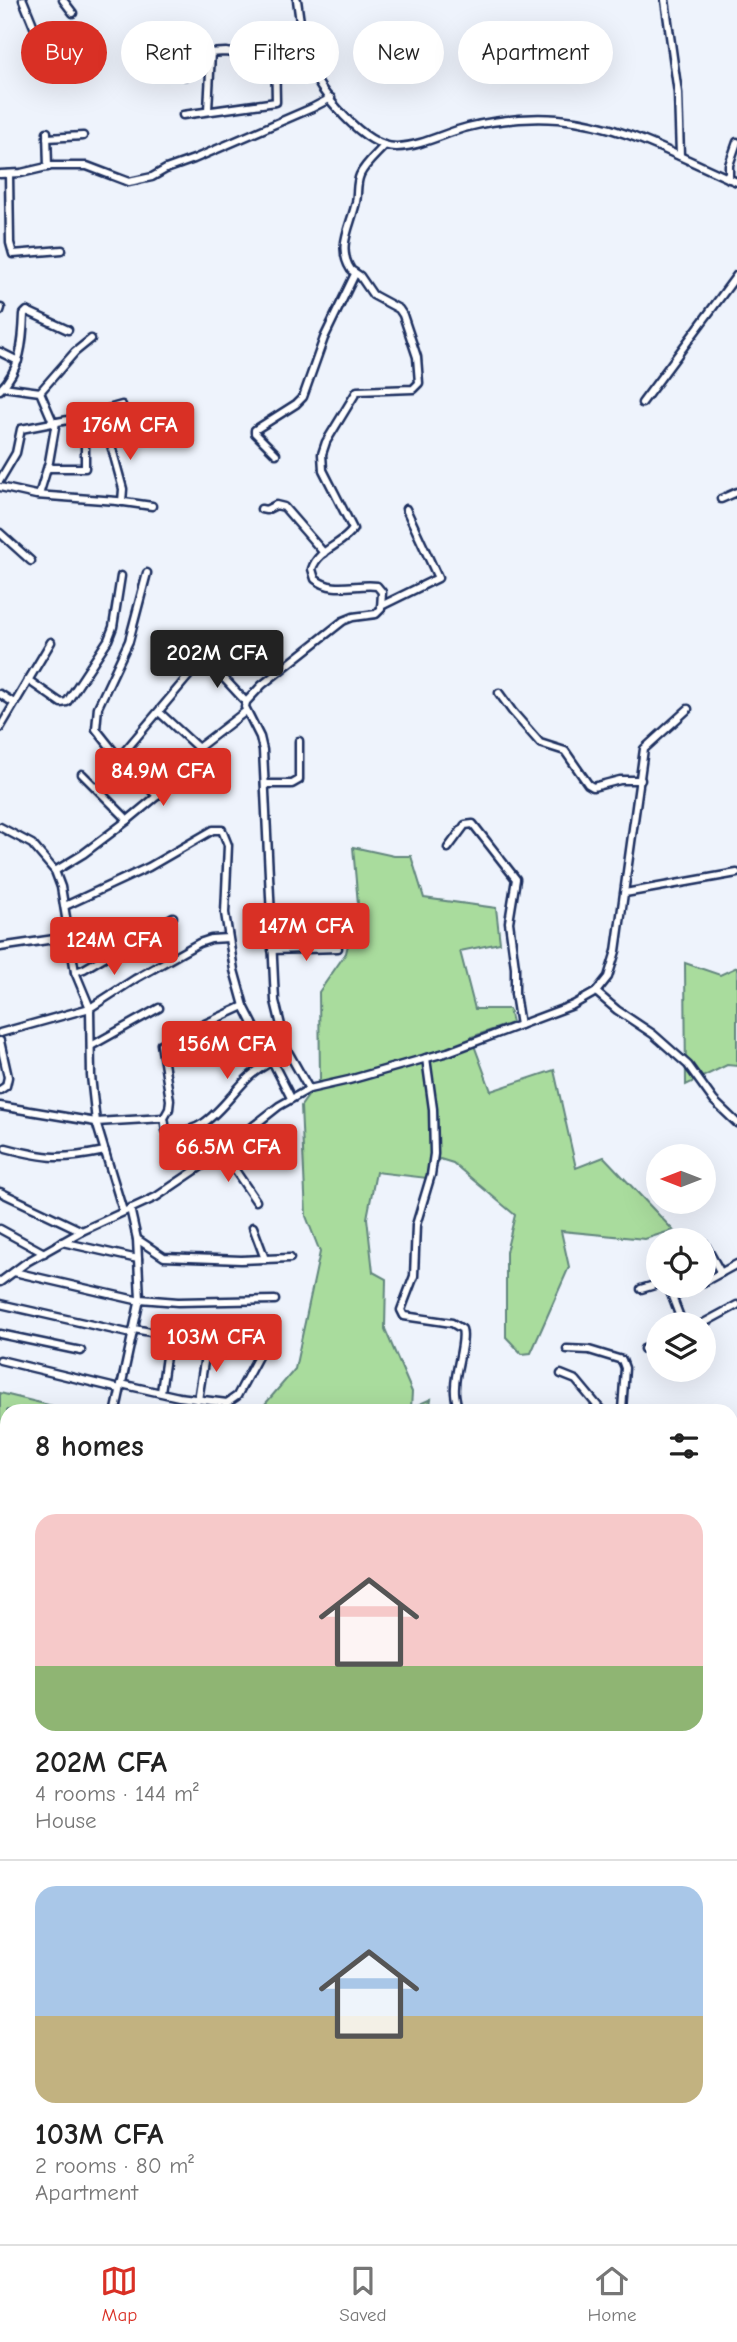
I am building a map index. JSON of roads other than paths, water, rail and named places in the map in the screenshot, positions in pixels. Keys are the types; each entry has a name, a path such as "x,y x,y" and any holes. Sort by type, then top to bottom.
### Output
{"street":[{"path":"23,0 32,21"},
{"path":"63,0 73,13"},
{"path":"298,0 301,21"},
{"path":"665,0 678,93 680,156"},
{"path":"208,84 208,110"},
{"path":"183,115 277,101 275,84"},
{"path":"322,84 355,127 384,146 416,144 468,127 504,121 561,119 621,131 737,182"},
{"path":"0,174 48,167 87,166 129,182 152,177 312,108 331,97"},
{"path":"48,167 47,135 83,136"},
{"path":"729,179 729,165 737,142"},
{"path":"246,702 262,685 343,621 376,614 381,606 382,592 377,586 338,587 320,583 313,575 313,564 353,529 323,470 322,454 326,442 357,391 413,389 419,383 417,356 399,309 373,295 346,261 345,239 356,202 360,174 384,146"},
{"path":"9,174 10,243 13,254 62,250"},
{"path":"276,454 254,432 303,397 324,338 355,274"},
{"path":"642,403 737,275"},
{"path":"40,392 2,388 18,360 23,338 24,314 27,311 68,330"},
{"path":"40,392 75,352 91,339"},
{"path":"0,352 18,360"},
{"path":"40,392 55,422 48,468 40,495"},
{"path":"0,480 16,453 21,429 122,405"},
{"path":"48,468 85,468 85,415"},
{"path":"105,423 123,489 122,502"},
{"path":"0,487 40,495 152,506"},
{"path":"721,499 737,492"},
{"path":"261,509 266,510 276,505 284,507 324,553"},
{"path":"381,606 438,579 406,509"},
{"path":"0,533 31,561"},
{"path":"147,573 129,641 98,707 96,729 119,758 157,796"},
{"path":"28,680 61,703 67,702 108,640 113,626 121,576"},
{"path":"0,728 51,642"},
{"path":"119,758 202,660 207,660 246,702 246,711 262,743 275,1001 287,1050 309,1089"},
{"path":"499,693 540,743 565,751 588,784 593,787 620,780 641,780"},
{"path":"0,694 14,703"},
{"path":"0,1282 82,1231 156,1197 291,1098 309,1089 426,1058 520,1026 573,1005 596,992 608,977 616,951 646,746 688,709"},
{"path":"55,871 83,854 157,796 198,748 246,711"},
{"path":"159,712 198,748"},
{"path":"265,783 292,783 299,780 299,741"},
{"path":"82,774 128,820"},
{"path":"448,848 465,825 473,824 516,879 509,922 514,994 520,1026"},
{"path":"0,827 32,844 55,871 65,905 75,972 90,1008 96,1122 137,1239 140,1300 117,1404"},
{"path":"65,905 149,867 217,829 224,833 228,845 225,914 244,1006 291,1098"},
{"path":"625,893 737,873"},
{"path":"271,918 347,915"},
{"path":"75,972 84,970 173,917"},
{"path":"0,947 68,937"},
{"path":"0,1033 90,1008 200,943 228,937"},
{"path":"272,950 338,948"},
{"path":"596,992 653,1034 688,1065 714,1101 737,1123"},
{"path":"244,1006 161,1044 170,1100 164,1118 165,1128 169,1132 197,1129 217,1112 247,1079 287,1050"},
{"path":"91,1046 159,1008"},
{"path":"0,1041 7,1082 0,1090"},
{"path":"426,1058 433,1109 434,1154 430,1181 416,1225 414,1276 401,1310 404,1316 452,1323 462,1329 464,1336 458,1354 454,1388 456,1404"},
{"path":"0,1106 96,1122 164,1118"},
{"path":"255,1125 265,1135 273,1150 275,1159 270,1163"},
{"path":"6,1148 45,1158 105,1151"},
{"path":"222,1151 256,1201"},
{"path":"0,1192 82,1231"},
{"path":"253,1227 265,1259"},
{"path":"0,1229 44,1253"},
{"path":"137,1239 164,1258 290,1258"},
{"path":"62,1242 138,1259"},
{"path":"716,1276 737,1264"},
{"path":"716,1265 721,1273"},
{"path":"14,1272 140,1300 275,1300"},
{"path":"641,1289 646,1288"},
{"path":"0,1304 133,1331 261,1352"},
{"path":"716,1316 737,1305"},
{"path":"0,1334 81,1351"},
{"path":"161,1392 169,1335"},
{"path":"0,1360 120,1386 220,1403 232,1401 237,1396 269,1336"},
{"path":"198,1400 207,1343"},
{"path":"567,1349 589,1350 622,1360 625,1368 622,1404"},
{"path":"561,1374 576,1380 596,1404"}]}
